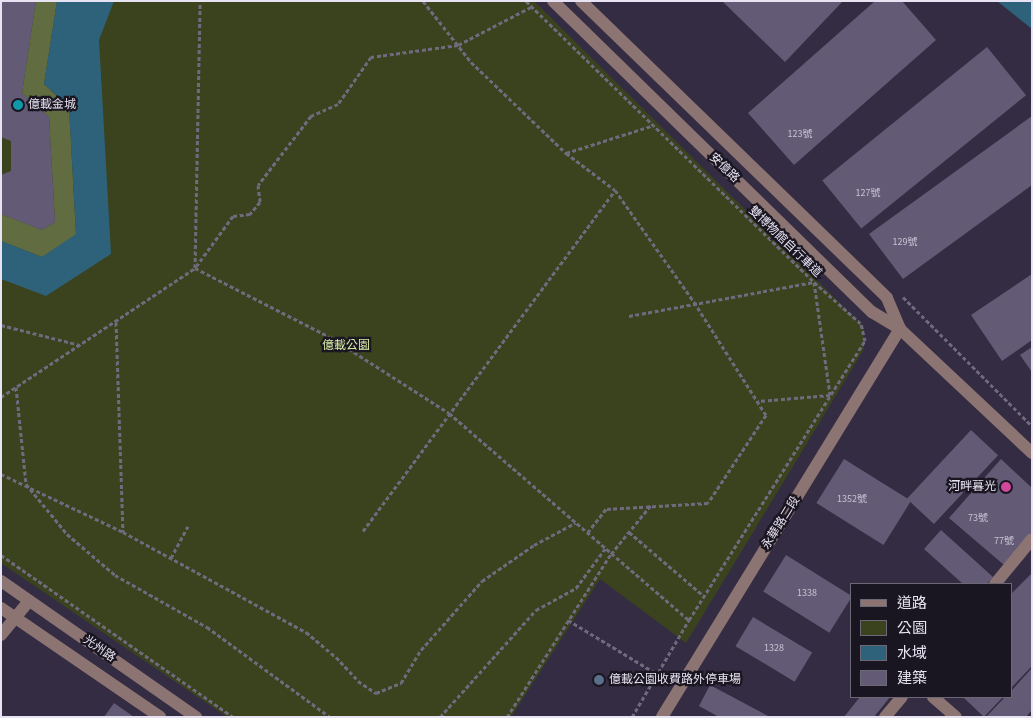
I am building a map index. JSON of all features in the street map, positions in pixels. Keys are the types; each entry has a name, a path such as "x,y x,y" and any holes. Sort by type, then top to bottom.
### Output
{"street":[{"name":"安億路","path":"553,1 872,312 900,329 1032,453"},
{"name":"安億路","path":"581,1 887,298 900,329"},
{"name":"永華路二段","path":"662,717 900,329"},
{"path":"995,583 1032,539"},
{"name":"光州路","path":"1,582 196,717"},
{"path":"1,635 29,601"},
{"name":"光州路","path":"1,608 160,717"},
{"path":"885,717 901,698"},
{"path":"934,698 956,717"}],"path":[{"path":"194,268 200,1"},
{"path":"423,1 471,62 566,153 615,190 694,302 766,415 708,503 606,509 587,533"},
{"name":"雙博物館自行車道","path":"526,1 651,126 814,282 861,324"},
{"path":"1,397 116,322 194,268 233,216 250,214 260,202 258,185 311,116 338,104 371,57 458,45 531,7"},
{"path":"566,153 651,126"},
{"path":"363,531 615,190"},
{"path":"194,268 332,338 449,413 689,620"},
{"path":"629,316 694,302 814,282 830,396"},
{"path":"887,298 894,288 1032,426"},
{"path":"632,717 689,620 865,340 861,324 872,312"},
{"path":"116,322 123,532"},
{"path":"1,325 81,345"},
{"path":"16,387 26,484 67,534 115,575 207,627 330,717"},
{"path":"758,401 830,396"},
{"path":"1,474 26,484 123,532 306,632 336,657 358,681 376,694 401,683 421,650 482,581 534,545 575,523"},
{"path":"507,717 611,554 651,505"},
{"path":"172,558 188,526"},
{"path":"629,532 704,596"},
{"path":"440,717 536,610 576,588 606,549"},
{"path":"1,555 233,717"},
{"path":"568,620 657,674"}],"green space":[{"name":"億載公園","path":"1,1 534,1 864,327 864,349 686,643 600,579 511,717 227,717 1,563"},
{"path":"36,1 57,1 44,84 69,107 76,235 42,257 1,241 1,214 42,230 55,222 49,117 22,93"}],"water":[{"path":"57,1 114,1 99,40 111,254 46,296 1,279 1,241 42,257 76,234 69,107 44,84"},
{"path":"997,1 1032,1 1032,29"}],"building":[{"name":"億載金城","path":"1,1 36,1 22,93 49,117 55,222 42,230 1,214 1,175 11,171 11,141 1,137"},
{"path":"722,1 843,1 785,62"},
{"path":"875,1 902,1 936,40 794,165 748,113"},
{"path":"987,47 1026,95 861,229 822,180"},
{"path":"1032,116 1032,185 903,279 869,234"},
{"path":"1032,274 1032,340 1002,361 971,315"},
{"path":"1032,347 1032,372 1020,355"},
{"path":"971,430 998,455 934,524 907,499"},
{"path":"844,459 911,501 883,545 816,503"},
{"path":"1001,459 1032,488 1032,532 1004,565 949,518"},
{"path":"941,530 993,577 988,583 962,583 924,549"},
{"path":"786,555 850,595 850,600 829,633 763,591"},
{"path":"1032,573 1032,666 1013,686 1013,592"},
{"path":"753,617 812,653 795,682 735,646"},
{"path":"1032,668 1032,710 1026,717 986,717 1004,698 1013,698 1013,689"},
{"path":"710,685 770,717 719,717 699,706"},
{"path":"859,698 889,698 874,717 844,717"},
{"path":"964,698 1002,698 984,717"},
{"path":"114,703 134,717 104,717"}],"place":[{"name":"億載金城","path":"18,105"},
{"name":"河畔暮光","path":"1006,487"},
{"name":"億載公園收費路外停車場","path":"599,680"}]}
